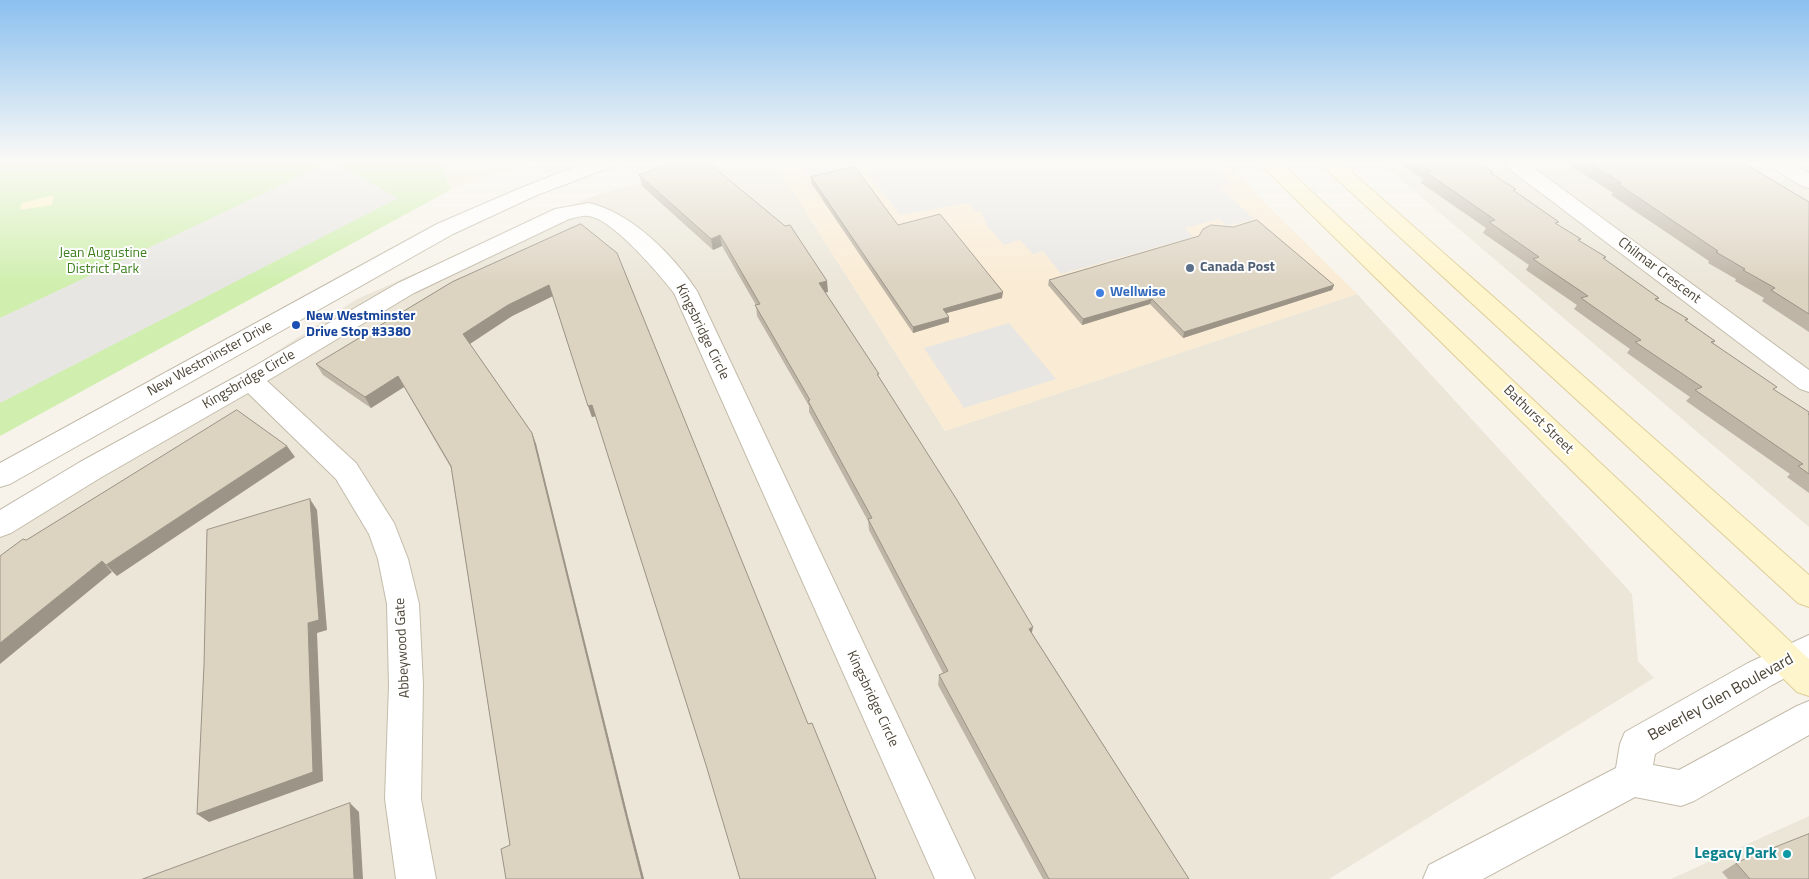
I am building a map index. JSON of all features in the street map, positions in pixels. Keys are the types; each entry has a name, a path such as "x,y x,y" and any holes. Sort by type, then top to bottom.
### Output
{"main road":[{"name":"Bathurst Street","path":"1310,201 1802,663"},
{"path":"1372,201 1809,594"}],"street":[{"name":"New Westminster Drive","path":"0,476 445,229 508,201"},
{"name":"Chilmar Crescent","path":"1565,201 1809,383"},
{"name":"Kingsbridge Circle","path":"0,525 90,470 250,380 406,288 563,214 589,209 614,219 664,266 685,291 955,879"},
{"name":"Abbeywood Gate","path":"250,380 346,471 383,531 393,559 403,604 406,685 403,799 416,879"},
{"name":"Beverley Glen Boulevard","path":"1633,780 1638,744 1802,663"},
{"path":"1443,879 1633,780 1681,788 1809,717"}],"shaded area":[{"path":"247,201 392,201 0,403 0,318"},
{"path":"581,201 799,201 945,431 1357,294 1632,594 1638,661 1654,678 1329,879 0,879 0,531 357,299"},
{"path":"799,201 1263,201 1357,294 945,431"},
{"path":"889,201 1234,201 1254,219 1227,226 1219,219 1185,228 1193,237 1061,274 1043,251 1033,254 1020,240 1004,245 987,226 981,211 976,212 968,203 900,215"},
{"path":"1426,201 1809,201 1809,527"},
{"path":"1009,323 1056,379 964,408 924,348"},
{"path":"1809,816 1809,879 1671,879"}],"green space":[{"name":"Jean Augustine District Park","path":"0,201 430,201 0,436"}],"sand":[{"path":"53,201 52,205 20,210 21,203"}],"building":[{"path":"668,201 755,201 785,226 790,225 827,281 819,283 879,374 877,374 957,500 1033,627 1029,629 1189,879 1049,879 939,675 948,671 868,519 872,518 808,401 810,400 755,305 760,304 720,235 711,239"},
{"path":"827,201 880,201 898,225 940,214 1003,292 943,309 949,317 913,327"},
{"path":"1468,201 1529,201 1559,222 1555,223 1606,257 1603,258 1659,298 1655,299 1688,319 1685,320 1715,341 1711,342 1777,387 1773,389 1809,412 1809,474 1798,466 1803,464 1695,390 1702,387 1635,342 1641,340 1581,298 1588,296 1533,259 1539,257 1489,222 1495,220"},
{"path":"1643,201 1809,202 1809,314 1771,290 1775,288 1716,252 1718,251"},
{"path":"1257,220 1334,285 1184,332 1152,299 1083,319 1049,280 1199,236 1203,229 1211,225 1233,227"},
{"path":"581,224 617,253 808,724 812,723 876,879 740,879 706,765 592,405 588,406 549,285 508,305 463,334 532,433 642,879 506,879 501,849 510,845 451,466 398,376 365,397 316,364 452,282"},
{"path":"237,410 287,446 106,565 102,561 0,643 0,556 23,539 26,540"},
{"path":"310,499 319,620 308,623 313,772 197,814 204,665 207,530"},
{"path":"350,803 354,879 143,879"},
{"name":"Legacy Park","path":"1809,834 1809,879 1750,879 1736,863"}],"place":[{"name":"Canada Post","path":"1190,268"},
{"name":"Wellwise","path":"1100,293"},
{"name":"New Westminster Drive Stop #3380","path":"296,325"},
{"name":"Legacy Park","path":"1787,854"}]}
